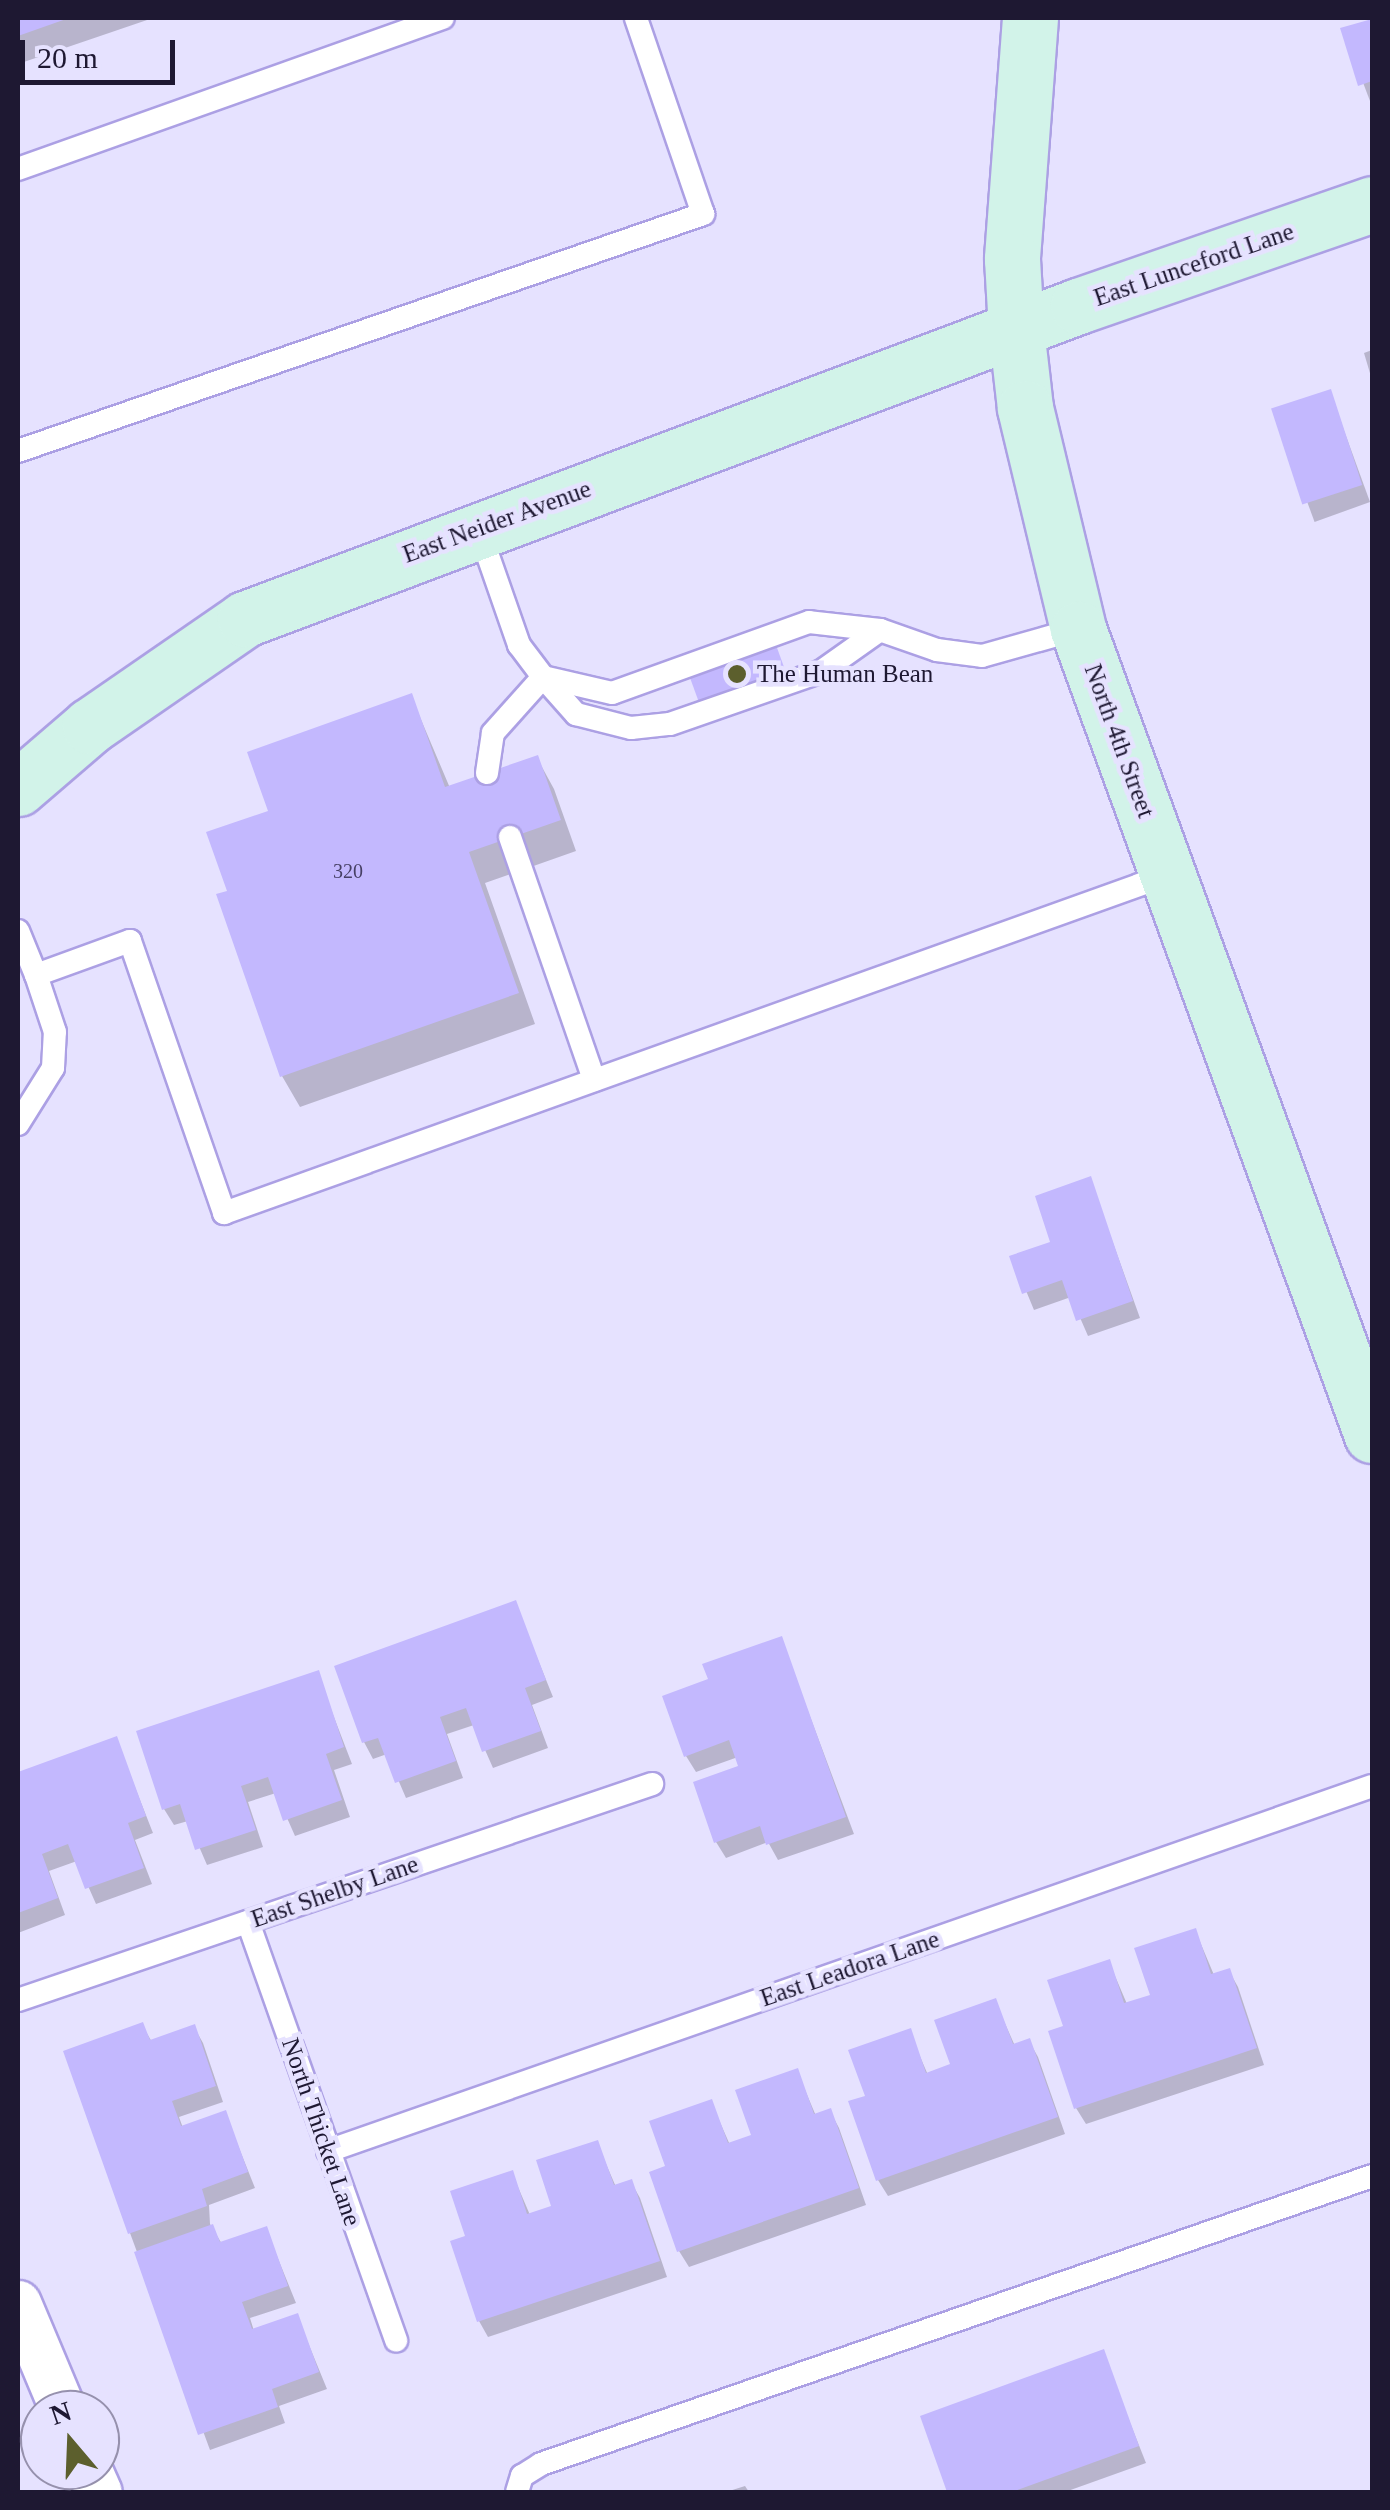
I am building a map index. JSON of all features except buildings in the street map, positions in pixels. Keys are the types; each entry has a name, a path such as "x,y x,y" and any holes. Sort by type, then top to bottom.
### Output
{"main road":[{"name":"North 4th Street","path":"1030,18 1012,258 1016,328 1025,408 1078,629 1372,1435"},
{"name":"East Lunceford Lane","path":"1016,328 1372,204"},
{"name":"East Neider Avenue","path":"18,788 90,726 244,619 1016,328"}],"street":[{"path":"18,2303 55,2390"}],"lane":[{"path":"18,169 443,18"},
{"path":"18,451 703,214 636,18"},
{"path":"479,530 519,644 543,676 576,714 631,728 670,724 822,671 880,630"},
{"path":"543,676 612,693 809,622 880,630 937,650 982,656 1078,629"},
{"path":"486,773 493,733 543,676"},
{"path":"510,837 594,1080"},
{"path":"36,974 130,940 224,1213 1167,875"},
{"path":"18,931 56,1032 54,1068 18,1124"},
{"name":"East Shelby Lane","path":"18,2000 652,1784"},
{"name":"East Leadora Lane","path":"328,2151 1372,1786"},
{"name":"North Thicket Lane","path":"248,1922 396,2342"},
{"path":"518,2492 522,2476 541,2464 1372,2176"}],"place":[{"name":"The Human Bean","path":"737,674"}]}
